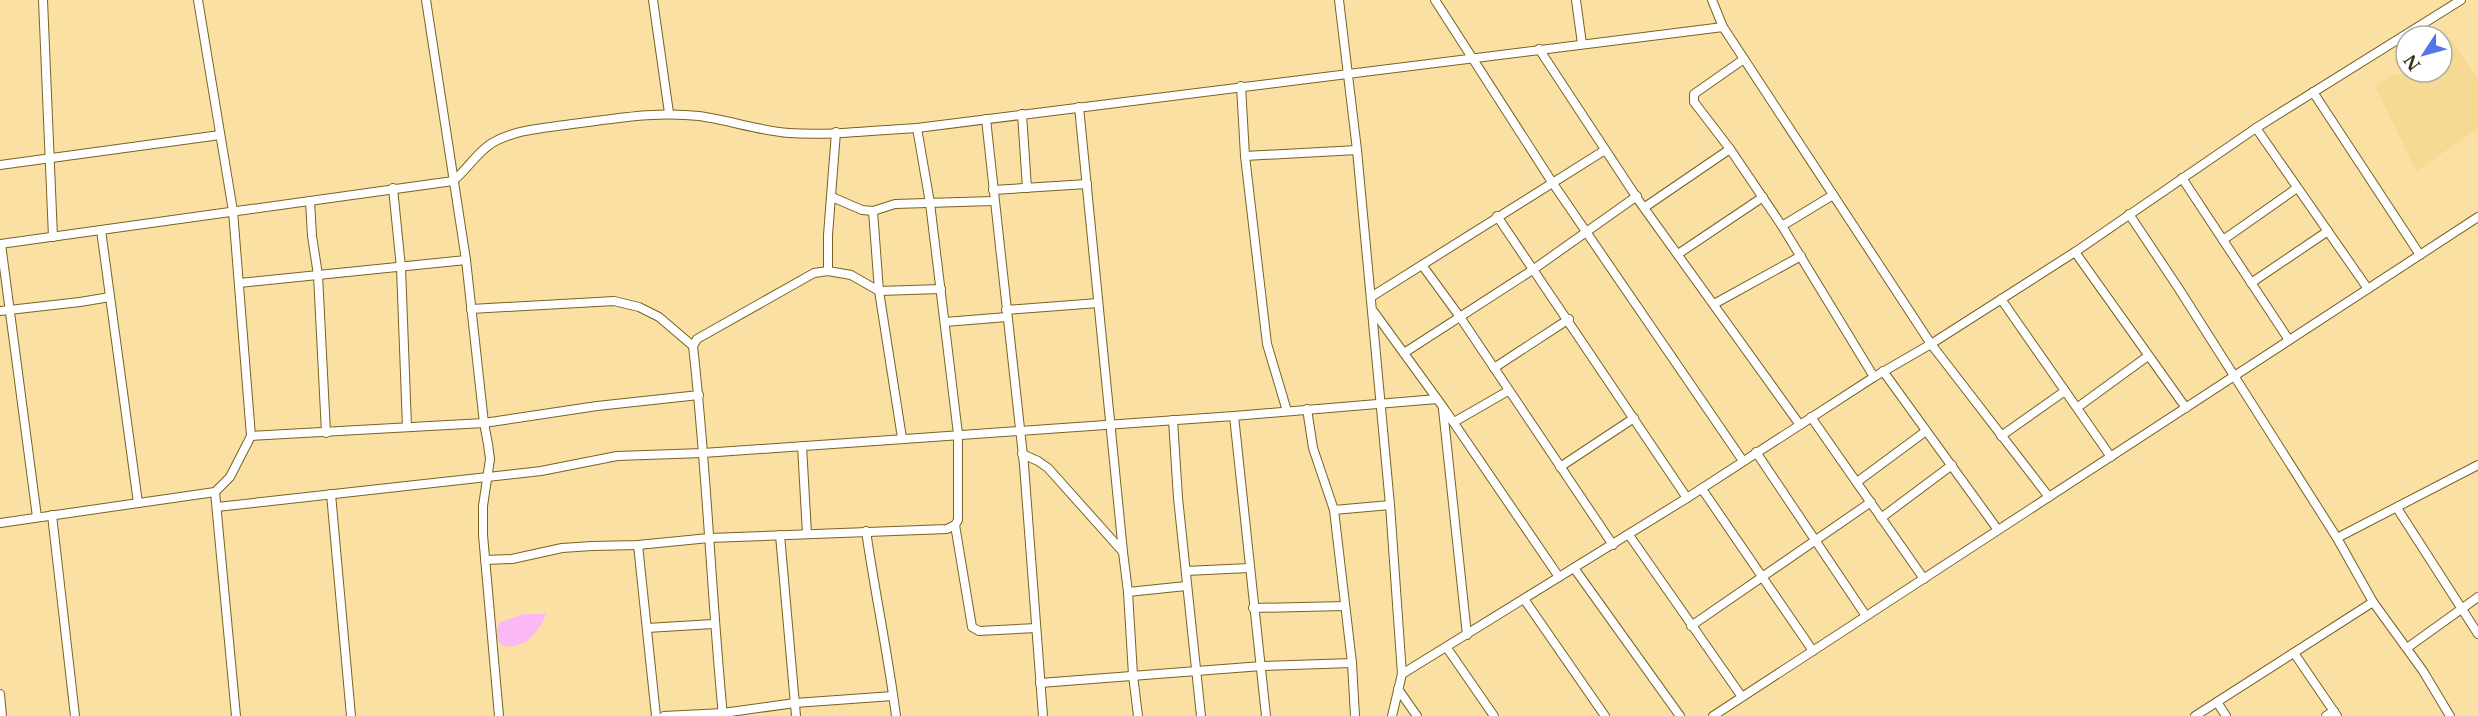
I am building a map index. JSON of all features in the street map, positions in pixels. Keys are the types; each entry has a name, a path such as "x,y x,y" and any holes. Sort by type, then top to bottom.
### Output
{"street":[{"path":"43,0 53,237"},
{"path":"0,523 215,492 230,477 251,436 233,211 198,0"},
{"path":"426,0 466,260 490,459 483,524 499,716"},
{"path":"653,0 669,113"},
{"path":"1339,0 1357,150 1390,505 1402,674 1392,716"},
{"path":"1435,0 1551,182 1743,461"},
{"path":"1576,0 1582,44"},
{"path":"1712,0 1723,27 1931,344 2049,497"},
{"path":"1402,674 1702,489 1874,376 1931,344 2075,252 2256,128 2461,0"},
{"path":"37,517 5,310 0,244 453,181 480,152 506,137 533,129 669,113 702,116 780,132 917,128 1347,72 1723,27"},
{"path":"1539,49 1605,150 1800,425"},
{"path":"1744,59 1693,97 1782,226 1874,376"},
{"path":"1241,86 1245,156 1269,356 1287,411"},
{"path":"2313,92 2420,255"},
{"path":"1079,107 1128,592 1138,716"},
{"path":"1022,114 1027,188"},
{"path":"986,119 993,201 1020,430 1043,716"},
{"path":"485,560 512,559 562,548 638,545 709,538 947,529 955,525 958,520 958,434 930,202 917,128"},
{"path":"2256,128 2368,289"},
{"path":"828,272 828,234 836,132"},
{"path":"0,165 220,135"},
{"path":"1645,207 1730,149"},
{"path":"1245,156 1357,150"},
{"path":"1371,297 1605,150"},
{"path":"2182,178 2289,340"},
{"path":"993,190 1087,184"},
{"path":"393,188 401,268 407,427"},
{"path":"2223,240 2298,188"},
{"path":"1782,226 1833,195"},
{"path":"1404,353 1534,269 1637,196"},
{"path":"832,197 862,210 873,211 895,204 993,201"},
{"path":"1678,254 1762,197"},
{"path":"310,201 318,275 326,433"},
{"path":"873,211 879,291 902,438"},
{"path":"2129,214 2337,538 2373,602 2407,648 2450,716"},
{"path":"1497,216 1687,498"},
{"path":"1713,716 2478,218"},
{"path":"101,230 138,504"},
{"path":"2251,283 2328,231"},
{"path":"2075,252 2186,408"},
{"path":"1714,304 1801,256"},
{"path":"239,283 466,260"},
{"path":"1422,265 1460,317 1613,545"},
{"path":"723,715 713,624 699,394 693,346 697,339 706,332 761,304 797,280 814,273 851,275 879,291 940,289"},
{"path":"5,310 110,297"},
{"path":"2001,299 2111,456"},
{"path":"471,309 614,300 639,307 659,317 693,346"},
{"path":"945,322 1098,303"},
{"path":"1372,311 1454,422 1559,577"},
{"path":"1494,368 1569,320"},
{"path":"2078,407 2148,356"},
{"path":"1883,372 1998,530"},
{"path":"1454,422 1508,391"},
{"path":"2001,436 2065,391"},
{"path":"251,436 484,423 573,409 699,394"},
{"path":"217,507 541,471 617,456 702,453 1234,416 1437,399"},
{"path":"1443,407 1467,635"},
{"path":"1307,409 1313,448 1334,510 1352,663 1355,716"},
{"path":"1234,416 1266,716"},
{"path":"1811,417 1924,579"},
{"path":"1560,467 1634,418"},
{"path":"1173,420 1194,671 1201,716"},
{"path":"1857,482 1926,431"},
{"path":"802,446 807,534"},
{"path":"1756,452 1866,616"},
{"path":"1022,454 1038,460 1047,468 1123,552"},
{"path":"1881,518 1952,465"},
{"path":"2337,538 2477,468"},
{"path":"1702,489 1813,651"},
{"path":"215,492 236,716"},
{"path":"331,494 351,716"},
{"path":"1691,626 1761,575 1871,502"},
{"path":"1334,510 1390,505"},
{"path":"2397,508 2478,634"},
{"path":"52,515 75,716"},
{"path":"955,525 972,627 979,631 1036,628"},
{"path":"866,531 896,716"},
{"path":"780,535 796,716"},
{"path":"1629,535 1742,697"},
{"path":"638,545 656,716"},
{"path":"1186,571 1249,568"},
{"path":"1574,568 1680,716"},
{"path":"1128,592 1186,586"},
{"path":"2407,648 2478,597"},
{"path":"1524,599 1605,716"},
{"path":"2194,716 2373,602"},
{"path":"1253,608 1345,606"},
{"path":"647,628 713,624"},
{"path":"1447,648 1494,716"},
{"path":"2294,652 2333,714"},
{"path":"1040,683 1262,666 1352,663"},
{"path":"1398,689 1417,716"},
{"path":"0,694 3,716"},
{"path":"664,716 723,715 795,703 893,696"},
{"path":"2217,702 2226,716"}],"shaded area":[{"path":"2454,43 2478,79 2478,129 2416,171 2375,86 2394,75 2394,84 2454,84"},
{"path":"524,614 546,614 535,633 525,642 503,646 498,641 497,635 500,622"}]}
